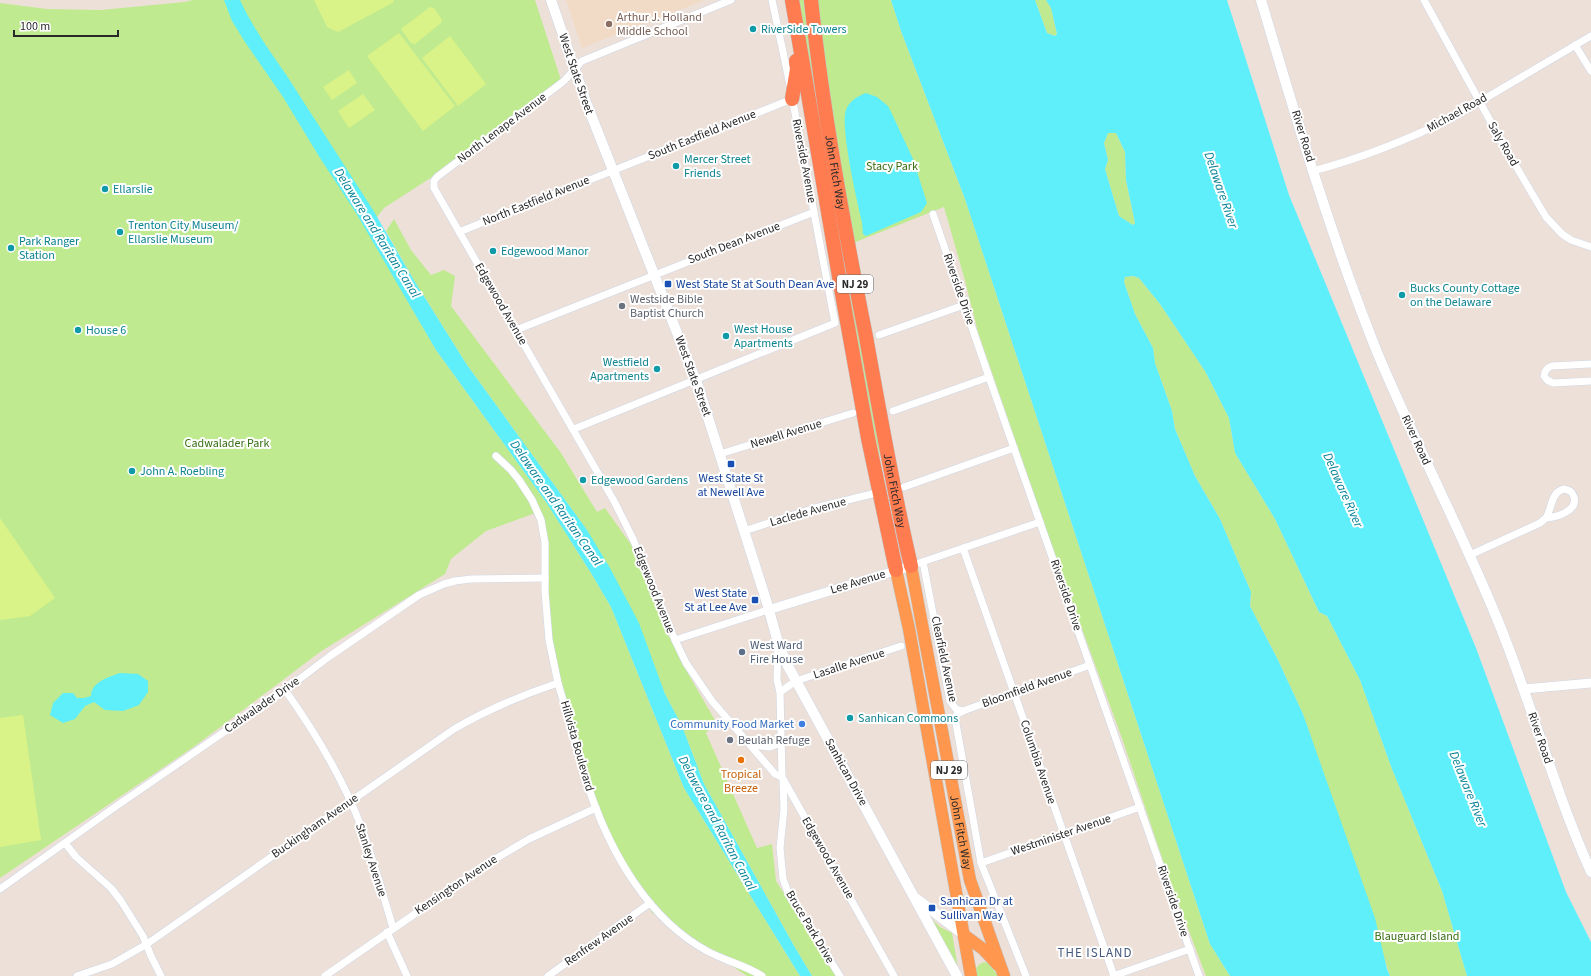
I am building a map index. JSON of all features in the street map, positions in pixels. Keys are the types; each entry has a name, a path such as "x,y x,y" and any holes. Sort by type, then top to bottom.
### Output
{"highway":[{"name":"John Fitch Way","path":"811,0 815,41 848,245 890,472 917,564 968,874 1003,973"},
{"path":"792,99 797,69 793,4"},
{"name":"John Fitch Way","path":"793,4 864,415 909,629 971,974"},
{"path":"964,936 990,956 1003,973"},
{"path":"971,974 971,967 975,962 984,956 990,956"}],"main road":[{"name":"West State Street","path":"551,0 574,70 696,380 744,531 778,646"},
{"name":"River Road","path":"1261,0 1337,242 1377,351 1401,407 1470,555 1503,634 1569,818 1591,872"},
{"name":"Sanhican Drive","path":"778,646 957,976"},
{"name":"Sanhican Drive","path":"914,897 964,936"}],"street":[{"name":"North Lenape Avenue","path":"434,188 434,182 437,177 563,83 582,61 731,0"},
{"name":"Riverside Avenue","path":"696,380 835,323 791,90 772,0"},
{"name":"Saly Road","path":"1424,0 1479,101 1546,217 1562,234 1571,240 1591,247"},
{"name":"Michael Road","path":"1314,171 1349,161 1407,139 1452,118 1591,36"},
{"path":"1575,45 1591,71"},
{"name":"South Eastfield Avenue","path":"613,171 792,99"},
{"name":"North Eastfield Avenue","path":"459,232 613,171"},
{"name":"Edgewood Avenue","path":"434,188 574,429 614,501 633,539 686,663 704,691 775,774 783,778 894,976"},
{"name":"South Dean Avenue","path":"516,330 654,274 814,212"},
{"name":"Riverside Drive","path":"933,214 1199,976"},
{"path":"879,335 964,305"},
{"path":"1591,364 1548,367 1544,376 1553,383 1591,381"},
{"path":"893,411 989,377"},
{"path":"574,429 696,380"},
{"name":"Newell Avenue","path":"720,454 853,413"},
{"path":"904,487 1014,448"},
{"name":"Hillvista Boulevard","path":"496,456 515,475 537,510 541,520 546,542 545,578 549,640 558,683 596,808 617,853 650,903 675,928 706,950 762,976"},
{"path":"1470,555 1540,523 1550,512 1554,496 1557,492 1564,489 1570,491 1574,501 1571,507 1560,515 1546,518"},
{"name":"Laclede Avenue","path":"744,531 815,508 872,494"},
{"name":"Lee Avenue","path":"675,640 917,564 1040,522"},
{"name":"Columbia Avenue","path":"963,548 1114,976"},
{"name":"Clearfield Avenue","path":"917,564 950,701 956,709 963,711"},
{"name":"Cadwalader Drive","path":"0,889 419,595 444,584 471,579 545,578"},
{"name":"West State Street","path":"778,646 777,680 780,692 783,778"},
{"name":"Lasalle Avenue","path":"796,681 901,646"},
{"name":"Bloomfield Avenue","path":"963,711 1090,665"},
{"path":"780,692 796,681"},
{"name":"Buckingham Avenue","path":"77,976 112,964 147,944 460,725 511,700 558,683"},
{"path":"1523,689 1591,683"},
{"name":"Stanley Avenue","path":"285,690 313,730 350,801 370,852 390,930 407,976"},
{"name":"Clearfield Avenue","path":"963,711 957,714 954,721 981,863 1026,976"},
{"path":"751,745 770,747 782,743"},
{"name":"Bruce Park Drive","path":"783,778 784,809 780,844 785,885 789,895 840,976"},
{"name":"Westminister Avenue","path":"981,863 1140,807"},
{"name":"Kensington Avenue","path":"325,976 390,930 519,844 596,808"},
{"path":"65,843 76,856 111,888 135,922 147,944 161,976"},
{"name":"Renfrew Avenue","path":"548,976 650,903"},
{"path":"1114,976 1190,949"}],"shaded area":[{"name":"Arthur J. Holland Middle School","path":"566,0 705,0 582,48"}],"green space":[{"name":"Cadwalader Park","path":"193,0 535,0 561,80 429,179 384,208 377,217 412,308 436,350 546,502 611,607 684,788 800,976 747,976 652,913 596,815 554,669 538,512 486,531 451,559 445,574 320,652 195,746 0,878 0,3 47,9 101,10"},
{"path":"314,0 393,0 394,2 338,32 327,27"},
{"path":"798,0 805,0 881,456 868,411"},
{"name":"Stacy Park","path":"810,0 891,0 901,31 965,199 1210,944 1230,976 1206,976 1167,873 1123,741 1055,555 978,332 944,207 848,245"},
{"path":"1035,0 1046,0 1051,8 1057,34 1055,36 1047,33"},
{"path":"430,7 434,8 442,20 441,23 415,44 411,43 401,29"},
{"path":"399,33 455,106 423,131 367,56"},
{"path":"450,36 486,84 458,106 422,58"},
{"path":"349,70 357,83 332,100 323,87"},
{"path":"363,94 375,110 349,128 338,111"},
{"path":"1108,133 1116,133 1125,152 1126,180 1135,223 1133,225 1119,216 1105,169 1108,160 1104,143"},
{"path":"394,219 411,250 431,275 444,270 455,276 451,306 561,453 597,512 605,508 632,546 682,663 716,722 706,733 757,848 772,844 776,881 837,976 812,976 793,944 704,784 682,726 665,694 587,530 467,365 415,282 386,231"},
{"name":"Blauguard Island","path":"1133,276 1139,278 1160,304 1205,371 1229,418 1235,453 1275,519 1319,612 1327,616 1360,680 1392,769 1442,891 1467,976 1390,976 1303,714 1278,660 1250,606 1251,592 1220,519 1195,476 1175,429 1172,411 1155,363 1153,348 1135,314 1124,282 1125,277"},
{"path":"0,518 55,598 30,616 0,620"},
{"path":"23,715 41,840 0,847 0,718"},
{"path":"931,918 940,927 952,933 958,968"},
{"path":"985,962 989,964 998,976 976,976 977,967"}],"water":[{"name":"Delaware and Raritan Canal","path":"224,0 240,0 262,39 373,210 415,282 467,365 587,530 610,568 639,623 665,694 682,726 704,784 812,976 800,976 684,788 611,607 591,573 546,502 436,350 356,213 283,97 232,21"},
{"name":"Delaware River","path":"891,0 1035,0 1047,33 1055,36 1057,34 1051,8 1046,0 1227,0 1289,195 1476,648 1566,892 1591,942 1591,976 1467,976 1442,891 1392,769 1360,680 1327,616 1319,612 1275,519 1235,453 1229,418 1205,371 1160,304 1139,278 1133,276 1125,277 1124,282 1135,314 1153,348 1155,363 1172,411 1175,429 1195,476 1220,519 1251,592 1250,606 1278,660 1303,714 1375,918 1390,976 1230,976 1210,944 965,199 901,31","holes":["1108,133 1116,133 1125,152 1126,180 1135,223 1133,225 1119,216 1105,169 1108,160 1104,143"]},
{"path":"866,93 877,97 888,106 913,159 927,203 921,212 866,236 863,234 862,222 850,164 845,132 845,119 846,110 849,104 857,97"},
{"path":"120,673 138,674 148,681 148,692 139,705 123,711 105,710 94,702 85,706 75,719 63,723 50,715 53,703 63,693 73,693 77,698 91,696 94,687 97,684 106,678"}],"place":[{"name":"Arthur J. Holland Middle School","path":"609,24"},
{"name":"RiverSide Towers","path":"753,29"},
{"name":"Mercer Street Friends","path":"676,166"},
{"name":"Ellarslie","path":"105,189"},
{"name":"Trenton City Museum/ Ellarslie Museum","path":"120,232"},
{"name":"Park Ranger Station","path":"11,248"},
{"name":"Edgewood Manor","path":"493,251"},
{"name":"West State St at South Dean Ave","path":"668,284"},
{"name":"Bucks County Cottage on the Delaware","path":"1402,295"},
{"name":"Westside Bible Baptist Church","path":"622,306"},
{"name":"House 6","path":"78,330"},
{"name":"West House Apartments","path":"726,336"},
{"name":"Westfield Apartments","path":"657,369"},
{"name":"West State St at Newell Ave","path":"731,464"},
{"name":"John A. Roebling","path":"132,471"},
{"name":"Edgewood Gardens","path":"583,480"},
{"name":"West State St at Lee Ave","path":"755,600"},
{"name":"West Ward Fire House","path":"742,652"},
{"name":"Sanhican Commons","path":"850,718"},
{"name":"Community Food Market","path":"802,724"},
{"name":"Beulah Refuge","path":"730,740"},
{"name":"Tropical Breeze","path":"741,760"},
{"name":"Sanhican Dr at Sullivan Way","path":"932,908"}],"district":[{"name":"THE ISLAND","path":"1095,953"}]}
